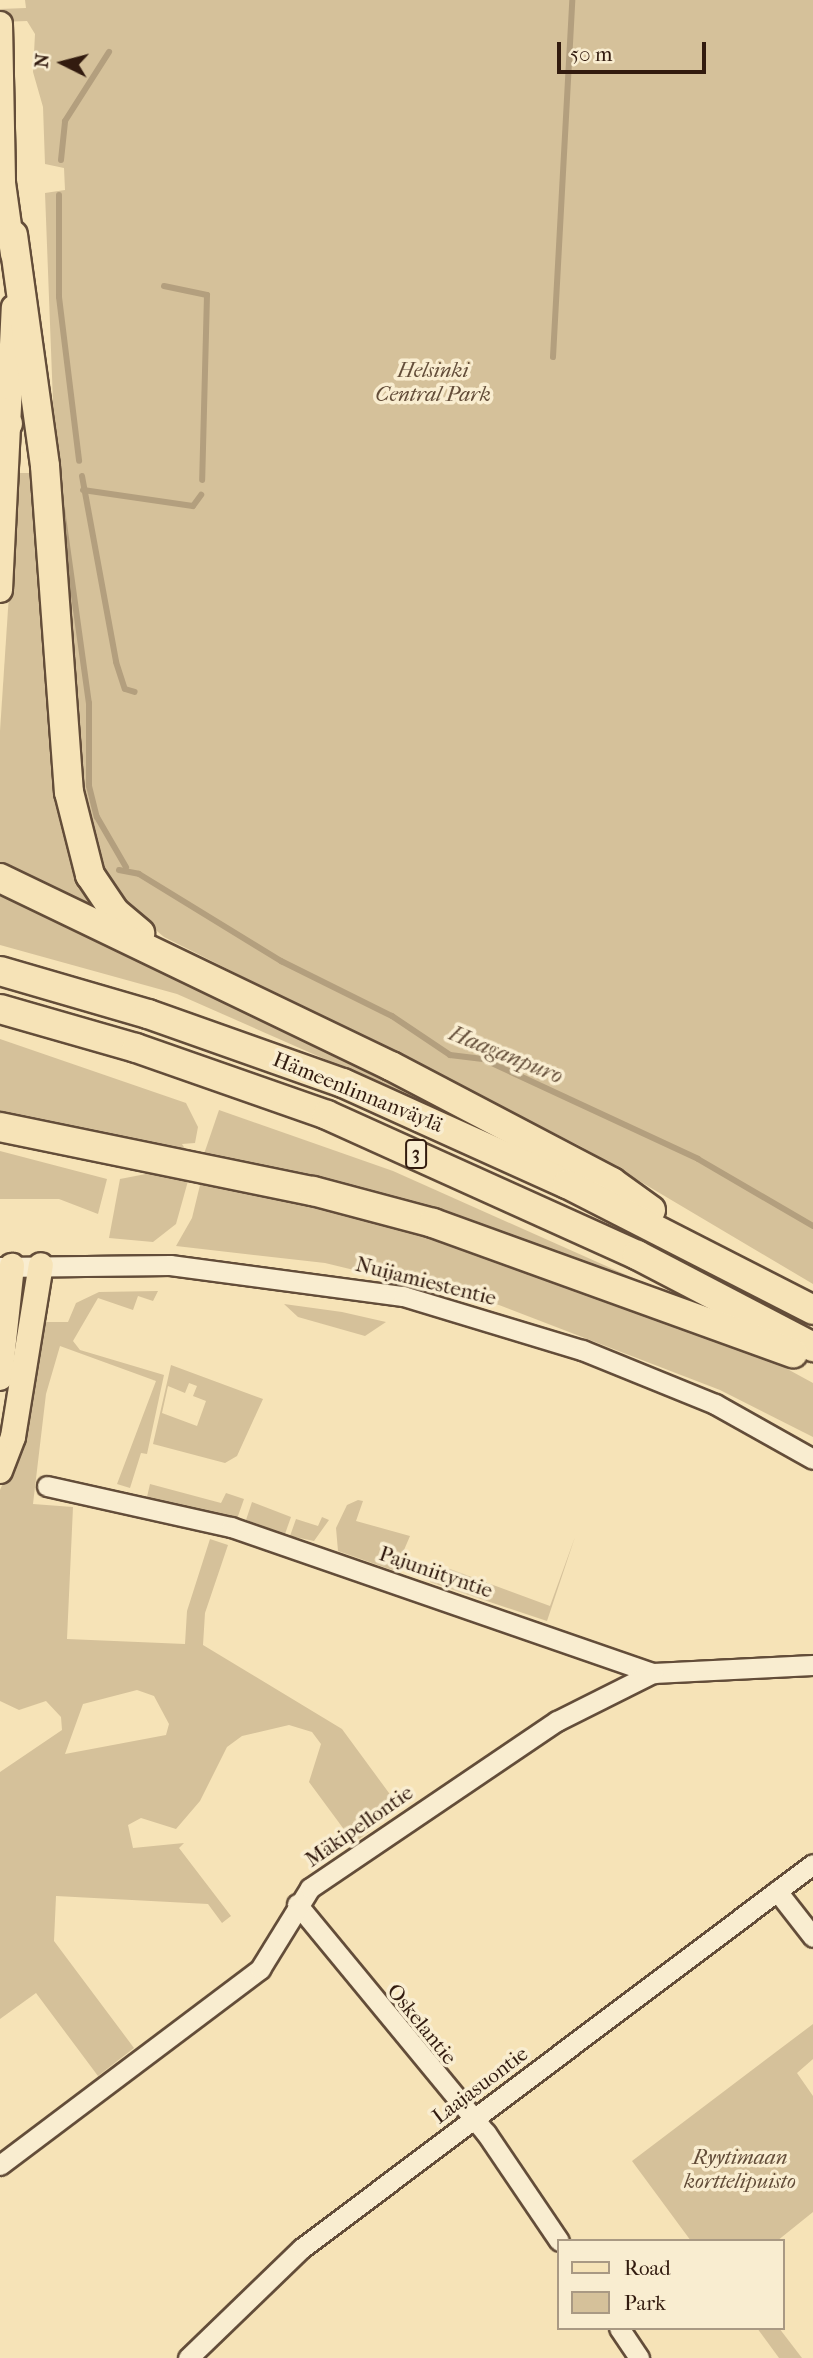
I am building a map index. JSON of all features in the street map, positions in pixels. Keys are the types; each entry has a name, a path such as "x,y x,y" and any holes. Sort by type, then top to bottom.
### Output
{"highway":[{"path":"13,235 33,351 79,842 115,912 160,951"},
{"path":"0,878 160,951 612,1182 721,1261"},
{"name":"Hämeenlinnanväylä","path":"0,971 148,1014 343,1083 721,1261 813,1310"},
{"name":"Hämeenlinnanväylä","path":"0,1009 136,1048 327,1115 637,1255 813,1347"},
{"path":"0,1126 313,1191 433,1223 526,1251 813,1361"}],"main road":[{"path":"0,24 2,192 13,235 4,417 0,590"},
{"path":"0,1471 13,1437 41,1265"},
{"path":"0,1378 6,1267"}],"street":[{"name":"Nuijamiestentie","path":"6,1267 41,1265 219,1269 403,1296 582,1350 715,1404 813,1459"},
{"name":"Pajuniityntie","path":"47,1486 231,1527 653,1673 813,1665"},
{"name":"Mäkipellontie","path":"0,2165 260,1969 310,1888 436,1799 557,1721 653,1673"},
{"name":"Laajasuontie","path":"188,2358 302,2248 813,1864"},
{"path":"777,1891 813,1937"},
{"name":"Oskelantie","path":"298,1904 471,2120 558,2240"},
{"path":"620,2330 639,2358"}],"green space":[{"name":"Helsinki Central Park","path":"25,0 813,0 813,1284 582,1147 164,937 107,889 80,800 56,481 45,193 65,190 64,168 45,164 43,107 33,72 35,34 27,21 0,22 0,9 26,8"},
{"path":"17,473 36,473 97,910 0,867 0,731"},
{"path":"0,890 223,993 486,1130 177,994 0,945"},
{"path":"0,1039 186,1103 198,1127 195,1143 182,1144 189,1155 0,1115"},
{"path":"219,1110 393,1171 669,1294 204,1154"},
{"path":"0,1151 107,1179 98,1214 59,1199 0,1199"},
{"path":"151,1173 188,1181 176,1224 153,1242 109,1238 120,1179"},
{"path":"201,1181 380,1218 743,1345 813,1383 813,1437 720,1390 499,1305 325,1263 176,1246 192,1218"},
{"path":"158,1291 153,1301 138,1296 133,1310 98,1298 73,1341 80,1350 164,1375 147,1454 141,1453 130,1488 117,1484 156,1381 60,1346 46,1394 33,1504 73,1507 67,1639 185,1644 187,1611 210,1539 228,1545 205,1613 203,1645 342,1729 400,1808 354,1843 309,1782 321,1744 312,1732 289,1725 242,1736 227,1747 200,1801 176,1829 141,1818 128,1825 133,1848 184,1843 179,1848 231,1916 222,1923 208,1904 56,1896 54,1941 134,2048 98,2076 36,1993 0,2019 0,1772 62,1730 61,1717 46,1701 19,1710 0,1701 0,1490 21,1442 44,1322 68,1322 76,1303 99,1292","holes":["137,1690 154,1696 169,1724 166,1735 65,1754 83,1704"]},
{"path":"284,1304 342,1312 386,1322 365,1336 298,1317"},
{"path":"171,1365 263,1399 237,1456 225,1463 153,1444","holes":["189,1383 197,1386 193,1396 206,1401 197,1426 162,1413 168,1386 185,1393"]},
{"path":"150,1484 221,1503 226,1493 244,1499 237,1519 147,1497"},
{"path":"358,1500 363,1501 356,1521 410,1536 395,1571 338,1551 336,1528 347,1505"},
{"path":"252,1502 291,1517 285,1534 246,1520"},
{"path":"322,1517 329,1520 314,1541 290,1536 296,1519 318,1526"},
{"path":"575,1537 547,1621 430,1582 431,1572 442,1566 550,1606"},
{"name":"Ryytimaan korttelipuisto","path":"813,2024 813,2059 797,2073 813,2096 813,2212 779,2239 690,2239 632,2161"},
{"path":"758,2330 781,2330 802,2358 779,2358"}],"waterway":[{"path":"553,357 572,1"},
{"path":"61,160 65,121 109,52"},
{"path":"59,195 59,297 79,461"},
{"path":"164,286 207,295 202,480"},
{"path":"82,476 116,662 125,689 135,692"},
{"path":"83,490 193,506 201,495"},
{"path":"61,502 89,703 89,786 97,817 126,867"},
{"name":"Haaganpuro","path":"119,870 139,874 281,961 392,1016 450,1055 483,1059 698,1159 813,1226"}]}
